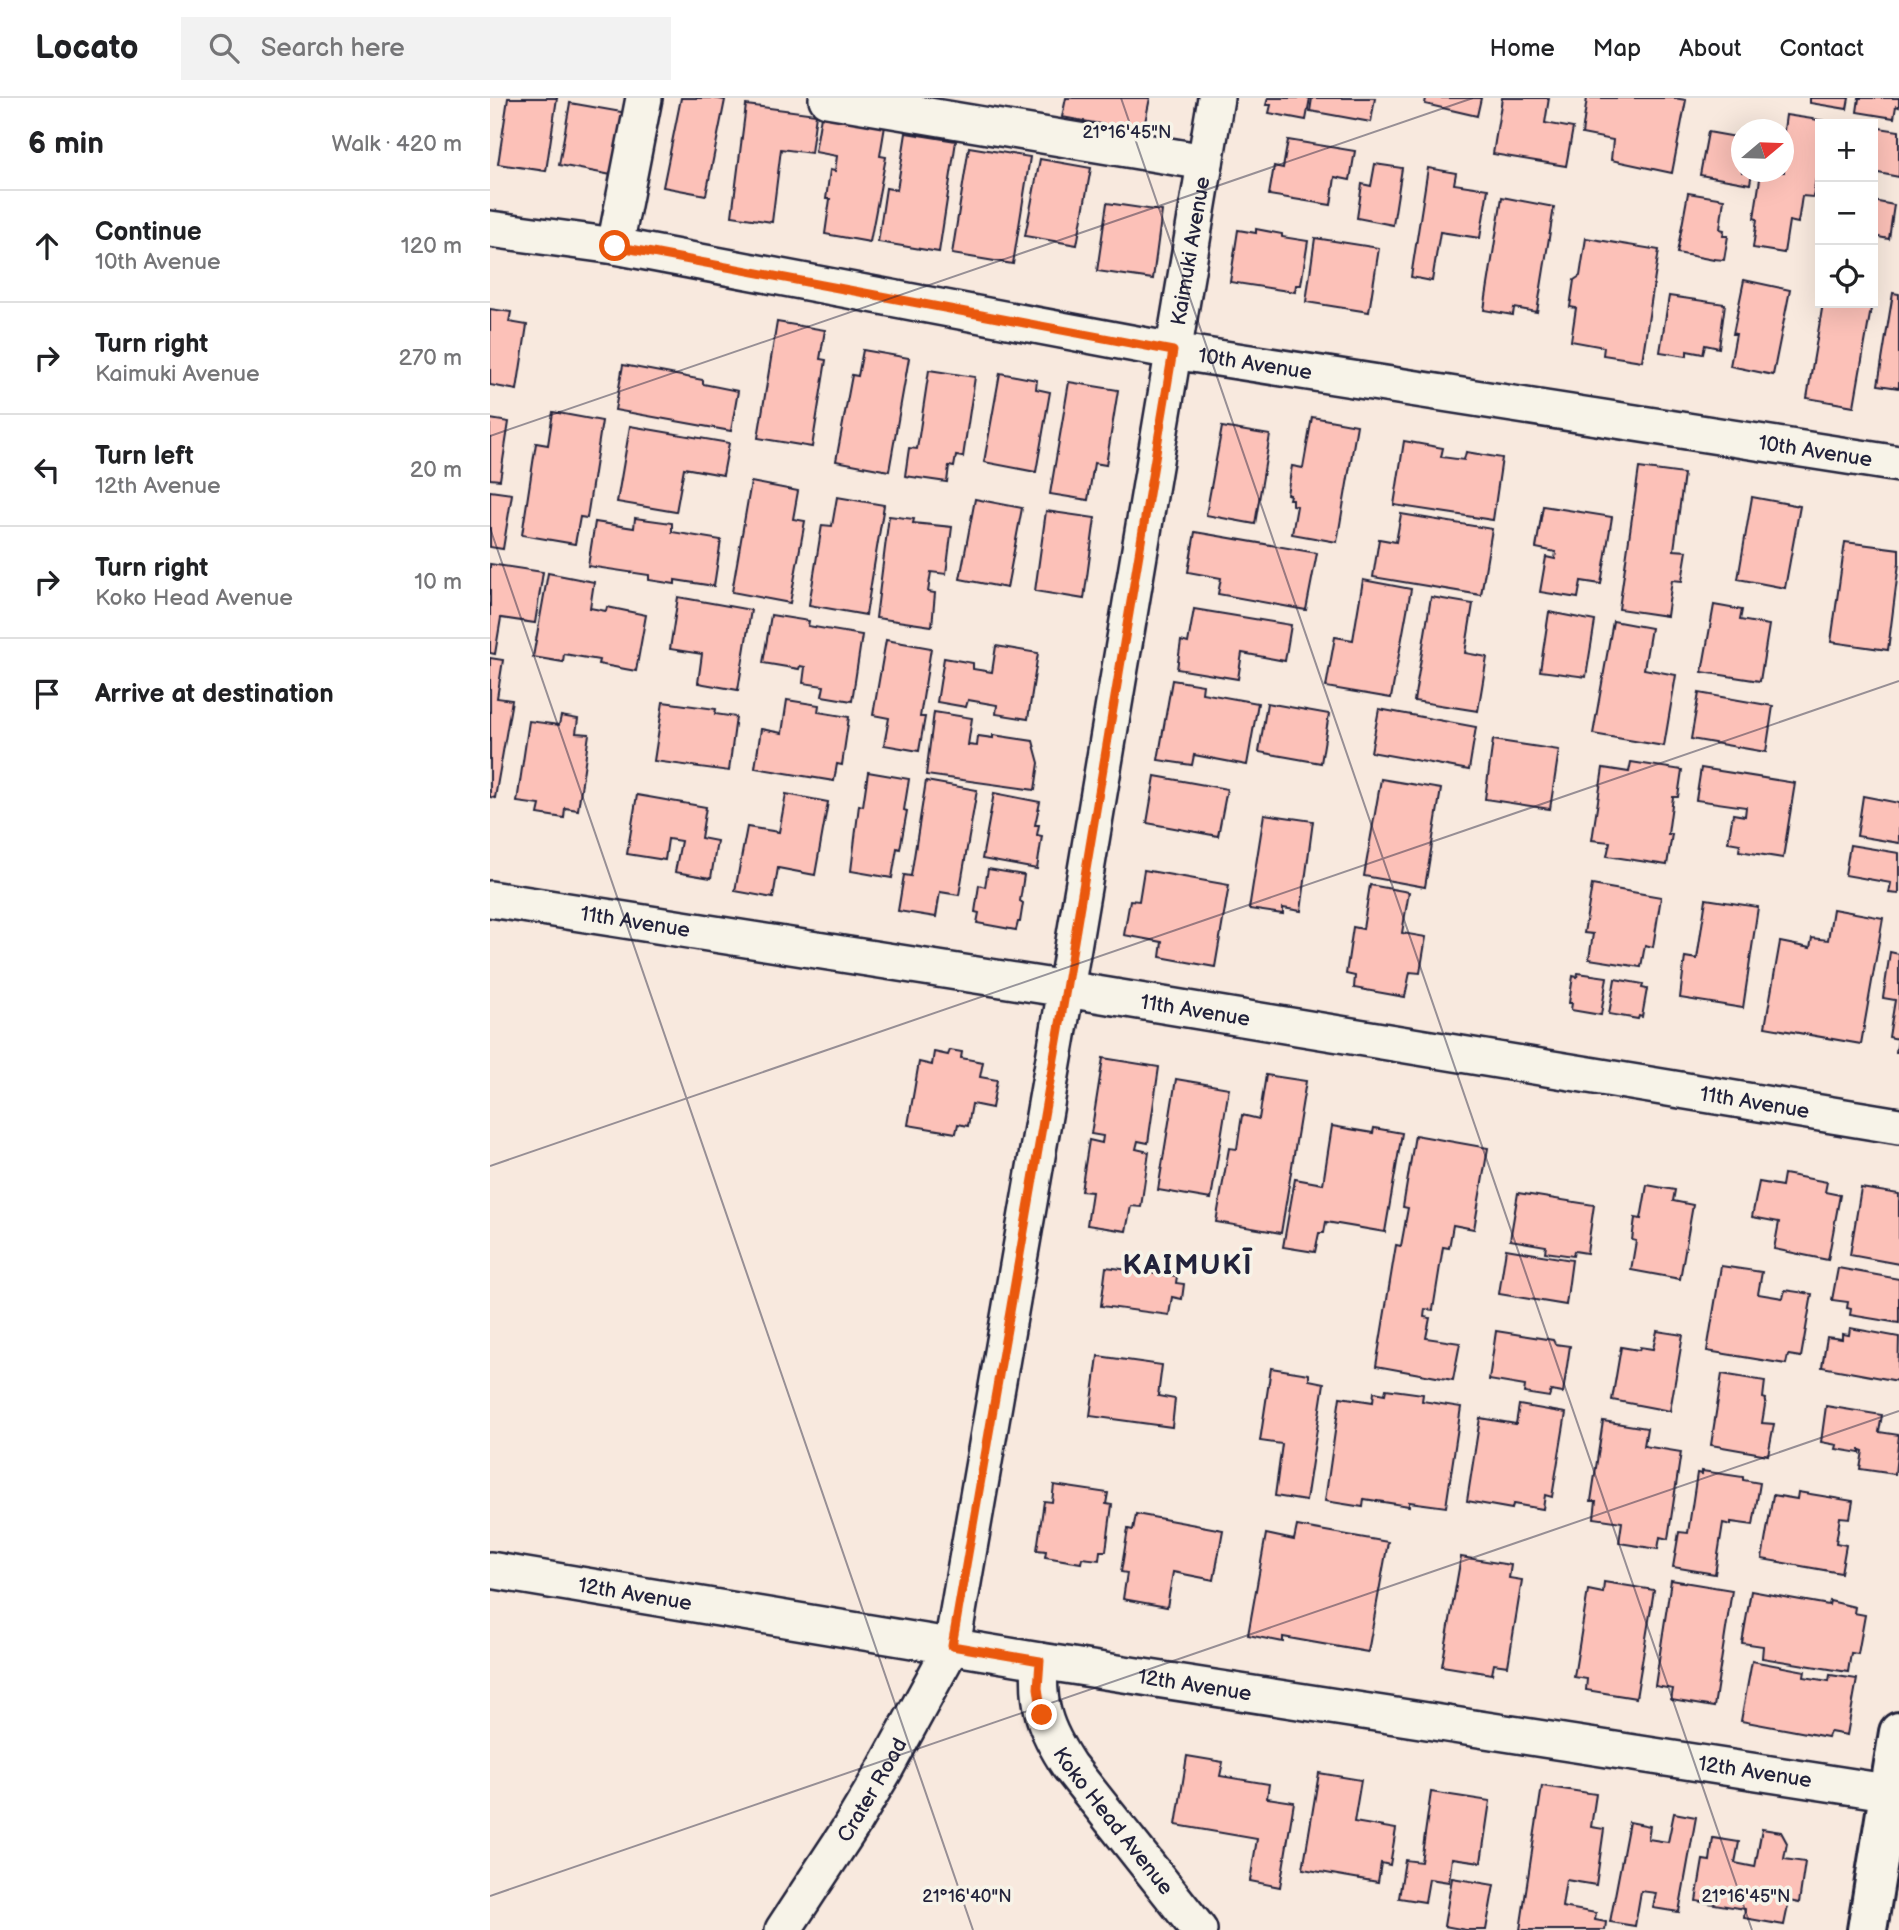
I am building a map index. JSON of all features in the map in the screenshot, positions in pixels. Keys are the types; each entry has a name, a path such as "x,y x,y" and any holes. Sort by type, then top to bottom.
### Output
{"street":[{"path":"615,246 644,98"},
{"name":"Kaimuki Avenue","path":"952,1646 1216,98"},
{"path":"827,99 1205,162"},
{"name":"10th Avenue","path":"490,229 615,246 1173,351 1899,464"},
{"name":"11th Avenue","path":"490,899 1066,989 1899,1126"},
{"name":"12th Avenue","path":"490,1570 1040,1661 1894,1793"},
{"name":"Crater Road","path":"783,1930 884,1771 952,1646"},
{"name":"Koko Head Avenue","path":"1040,1661 1038,1688 1042,1715 1054,1743 1069,1766 1199,1930"},
{"path":"1867,1930 1894,1793 1899,1732"}],"building":[{"path":"508,98 557,98 546,171 498,164"},
{"path":"681,98 725,100 706,195 663,187"},
{"path":"1066,98 1150,98 1143,132 1062,117"},
{"path":"1268,98 1310,98 1306,120 1269,113 1271,105 1266,105"},
{"path":"1312,98 1375,98 1371,122 1310,111"},
{"path":"1426,98 1481,98 1477,116 1425,104"},
{"path":"1502,98 1549,98 1545,123 1573,128 1566,166 1493,154"},
{"path":"1587,98 1686,100 1672,173 1611,160 1613,140 1582,134"},
{"path":"1810,98 1849,98 1847,109 1810,103"},
{"path":"1859,98 1899,98 1899,107 1896,106 1894,118 1857,112"},
{"path":"570,103 633,114 622,177 559,165"},
{"path":"746,105 816,114 811,153 781,149 772,222 732,216"},
{"path":"1786,115 1815,119 1815,184 1813,197 1802,196 1798,223 1789,221 1784,253 1753,248 1759,182 1794,182 1794,119 1785,119"},
{"path":"821,116 885,126 880,156 886,157 870,242 825,234 830,199 826,199 830,170 835,171 837,156 815,152"},
{"path":"1878,128 1899,131 1899,177 1878,173"},
{"path":"1708,132 1731,136 1731,181 1700,175"},
{"path":"906,133 956,141 939,252 878,242 886,188 897,190"},
{"path":"1288,140 1355,151 1350,180 1335,177 1331,205 1269,195 1274,166 1283,168"},
{"path":"969,147 1030,157 1013,264 952,254"},
{"path":"1040,159 1091,168 1077,245 1025,236"},
{"path":"1375,164 1402,168 1393,225 1357,218 1362,184 1371,186"},
{"path":"1428,168 1456,173 1454,184 1488,189 1480,238 1440,232 1432,281 1411,277"},
{"path":"1688,193 1724,199 1720,229 1724,230 1723,236 1728,236 1724,260 1677,253"},
{"path":"1502,197 1554,207 1537,312 1514,308 1513,315 1484,310"},
{"path":"1878,202 1894,205 1889,239 1878,237"},
{"path":"1107,203 1162,211 1153,279 1097,271"},
{"path":"1256,229 1308,241 1301,285 1296,285 1295,292 1230,282 1238,230 1256,233"},
{"path":"1315,238 1379,248 1369,312 1306,302"},
{"path":"1586,238 1659,250 1642,361 1603,355 1604,347 1571,341 1576,308 1570,307 1574,280 1580,276"},
{"path":"1744,280 1790,290 1773,375 1730,366 1736,334 1733,334"},
{"path":"1893,293 1899,294 1899,388 1878,385"},
{"path":"1669,296 1725,304 1719,348 1705,345 1703,354 1687,351 1687,356 1660,352"},
{"path":"1822,308 1871,308 1854,406 1807,398"},
{"path":"490,309 511,312 509,322 527,325 517,390 490,385"},
{"path":"777,322 825,330 820,359 826,360 812,447 758,438"},
{"path":"863,350 909,358 889,471 836,461 852,375 858,376"},
{"path":"623,365 703,380 703,384 738,391 731,431 615,410"},
{"path":"929,370 975,377 963,457 956,456 954,467 949,466 947,482 905,476 909,448 917,449"},
{"path":"1000,373 1037,380 1036,389 1050,392 1036,472 984,462"},
{"path":"1069,382 1118,390 1106,465 1094,463 1088,500 1050,494"},
{"path":"553,412 602,421 587,518 580,517 575,544 522,535 536,443 548,445"},
{"path":"1312,417 1357,425 1337,542 1292,534 1297,506 1292,505 1292,499 1289,499 1290,495 1287,494 1292,466 1303,468"},
{"path":"490,419 509,422 500,480 490,479"},
{"path":"630,426 729,443 723,475 684,468 676,512 617,502"},
{"path":"1222,427 1270,435 1255,524 1206,515"},
{"path":"1404,441 1443,448 1441,457 1464,460 1466,452 1502,458 1493,520 1394,505"},
{"path":"1639,468 1684,474 1674,550 1687,551 1682,581 1672,580 1667,616 1619,609"},
{"path":"751,482 798,491 793,519 805,521 790,603 732,592"},
{"path":"490,491 512,494 503,549 490,547"},
{"path":"837,497 884,505 866,615 809,605 822,525 832,526"},
{"path":"1752,497 1800,506 1785,588 1738,579"},
{"path":"975,499 1022,508 1007,588 960,579"},
{"path":"1543,506 1612,517 1601,584 1581,581 1578,598 1540,592 1546,557 1555,559 1556,552 1536,548"},
{"path":"1046,511 1095,518 1084,599 1035,591"},
{"path":"1401,514 1492,529 1481,595 1373,577 1379,539 1396,542"},
{"path":"889,516 914,519 913,523 952,527 946,574 931,572 928,592 935,593 932,626 876,618"},
{"path":"635,518 672,523 672,532 721,540 714,586 675,580 675,584 649,580 649,575 588,566 595,522 634,528"},
{"path":"1195,532 1317,553 1306,610 1218,594 1221,578 1188,572"},
{"path":"1845,542 1899,549 1888,650 1831,642"},
{"path":"490,564 543,572 535,623 501,618 495,654 490,653"},
{"path":"548,573 594,582 590,608 606,611 607,607 646,615 636,671 598,664 599,660 564,654 563,662 533,657"},
{"path":"1363,580 1411,589 1391,698 1326,687 1335,637 1353,640"},
{"path":"678,597 751,610 738,690 698,683 702,654 670,649"},
{"path":"1431,597 1473,604 1465,653 1487,657 1478,711 1414,701"},
{"path":"1714,605 1742,610 1740,620 1769,625 1760,681 1702,672"},
{"path":"1194,609 1291,625 1285,661 1242,653 1238,679 1177,669 1181,641 1188,643"},
{"path":"1549,612 1595,621 1586,677 1540,671"},
{"path":"771,615 809,621 808,626 862,635 852,701 822,696 824,686 803,683 805,667 800,666 799,669 763,663"},
{"path":"1613,621 1651,628 1644,669 1676,675 1664,746 1593,734"},
{"path":"886,640 931,648 920,717 925,717 919,751 884,745 889,718 873,715"},
{"path":"996,646 1038,653 1028,719 996,714 997,705 968,700 966,707 937,702 944,658 973,663 973,669 992,672"},
{"path":"490,658 503,660 497,698 512,700 495,798 490,797"},
{"path":"1172,680 1203,685 1202,693 1258,703 1247,765 1194,755 1192,765 1158,760"},
{"path":"1699,693 1773,706 1766,752 1691,739"},
{"path":"787,700 819,705 818,712 849,717 842,765 837,764 834,781 755,768 761,729 782,733"},
{"path":"663,702 716,709 715,714 736,717 729,771 654,761"},
{"path":"1267,703 1329,714 1321,763 1259,752"},
{"path":"1379,709 1476,727 1469,770 1371,752"},
{"path":"934,712 972,718 968,745 977,746 978,736 993,738 993,735 1033,741 1039,763 1035,790 926,775"},
{"path":"561,716 578,719 576,733 589,734 578,810 565,808 564,818 538,814 540,805 517,802 529,721 559,725"},
{"path":"1493,740 1559,750 1550,809 1485,799"},
{"path":"1631,762 1682,770 1678,797 1673,797 1668,834 1672,834 1667,865 1607,856 1610,842 1592,840 1603,768 1629,772"},
{"path":"1701,768 1795,783 1783,858 1739,851 1740,844 1728,842 1733,814 1745,816 1746,807 1696,800"},
{"path":"868,772 909,779 904,810 907,811 892,878 851,871 859,805 863,806"},
{"path":"1155,776 1227,789 1218,836 1147,823"},
{"path":"1381,779 1441,789 1425,887 1364,876"},
{"path":"926,781 977,790 959,895 940,892 936,917 898,911 904,875 911,876"},
{"path":"994,793 1040,802 1035,825 1039,825 1037,835 1042,836 1037,869 982,859"},
{"path":"786,794 828,802 815,875 778,868 773,898 735,891 747,827 779,832"},
{"path":"637,795 706,807 701,838 717,841 711,878 675,872 681,841 668,839 665,860 627,854"},
{"path":"1863,796 1899,803 1899,843 1857,836"},
{"path":"1264,814 1313,821 1301,911 1283,908 1283,914 1249,909"},
{"path":"1850,845 1899,853 1899,894 1889,893 1891,883 1845,875"},
{"path":"988,869 1024,875 1020,901 1023,903 1016,930 977,923 979,913 975,912 979,885 985,887"},
{"path":"1144,870 1229,885 1215,967 1160,957 1162,942 1124,935 1130,900 1139,901"},
{"path":"1370,885 1409,892 1402,933 1426,937 1420,973 1410,972 1405,997 1354,988 1355,976 1346,974 1353,927 1363,929"},
{"path":"1592,885 1661,897 1653,947 1645,945 1641,967 1589,959 1593,934 1584,933"},
{"path":"1706,899 1758,907 1743,1008 1680,998 1685,957 1697,959"},
{"path":"1833,909 1883,918 1861,1044 1765,1027 1780,942 1810,948 1812,938 1828,940"},
{"path":"1890,952 1899,954 1899,1052 1896,1052 1898,1039 1889,1037 1895,1000 1883,998"},
{"path":"1578,973 1607,977 1601,1015 1571,1010 1572,1003 1569,1003 1573,976 1577,977"},
{"path":"1615,979 1643,984 1642,988 1647,989 1642,1017 1639,1016 1638,1019 1609,1014"},
{"path":"950,1050 962,1052 961,1058 983,1062 980,1077 997,1080 992,1108 972,1104 968,1126 958,1124 956,1133 908,1125 919,1062 932,1065 934,1052 948,1055"},
{"path":"1103,1058 1159,1067 1148,1143 1138,1141 1136,1149 1149,1152 1141,1207 1131,1206 1126,1231 1087,1225 1092,1192 1081,1191 1089,1140 1102,1143 1103,1136 1091,1134"},
{"path":"1266,1075 1306,1081 1281,1233 1216,1222 1229,1148 1237,1149 1242,1115 1259,1119"},
{"path":"1176,1079 1229,1088 1211,1199 1158,1190"},
{"path":"1332,1126 1373,1133 1374,1128 1402,1133 1385,1232 1326,1222 1324,1233 1319,1233 1315,1252 1283,1247 1295,1179 1323,1184"},
{"path":"1415,1135 1488,1148 1474,1229 1453,1225 1449,1248 1443,1247 1433,1310 1425,1309 1424,1317 1430,1318 1426,1338 1460,1343 1453,1380 1376,1366 1396,1245 1401,1246 1408,1208 1403,1207"},
{"path":"1784,1174 1827,1182 1825,1192 1840,1195 1828,1260 1774,1249 1779,1222 1752,1217 1759,1182 1782,1186"},
{"path":"1647,1185 1675,1190 1673,1201 1693,1205 1680,1279 1631,1270 1636,1241 1632,1240 1635,1218 1641,1219"},
{"path":"1861,1188 1899,1194 1899,1264 1850,1255"},
{"path":"1518,1193 1594,1205 1587,1253 1574,1251 1573,1256 1545,1252 1546,1246 1510,1240"},
{"path":"1506,1249 1572,1260 1566,1305 1499,1294"},
{"path":"1721,1266 1762,1272 1758,1294 1783,1298 1785,1290 1812,1294 1801,1357 1788,1355 1786,1364 1707,1351"},
{"path":"1106,1267 1177,1276 1176,1283 1184,1284 1182,1299 1172,1297 1169,1315 1101,1306"},
{"path":"1838,1268 1899,1279 1899,1323 1850,1315 1848,1302 1832,1300"},
{"path":"1850,1328 1899,1337 1898,1381 1822,1367 1827,1337 1842,1339 1842,1334 1849,1335"},
{"path":"1496,1331 1553,1340 1555,1344 1570,1346 1563,1393 1551,1391 1549,1397 1524,1393 1525,1386 1489,1380"},
{"path":"1657,1331 1683,1335 1670,1411 1612,1400 1621,1347 1653,1349"},
{"path":"1098,1356 1162,1365 1158,1396 1175,1399 1172,1427 1090,1416"},
{"path":"1271,1368 1309,1374 1309,1380 1324,1383 1306,1501 1275,1496 1282,1444 1260,1441"},
{"path":"1722,1374 1765,1381 1763,1398 1766,1399 1762,1423 1774,1424 1768,1455 1711,1445"},
{"path":"1386,1389 1423,1394 1422,1401 1461,1407 1446,1507 1409,1502 1409,1506 1364,1499 1363,1507 1325,1501 1340,1397 1373,1402 1374,1392 1385,1394"},
{"path":"1519,1405 1566,1413 1552,1497 1545,1495 1543,1509 1513,1504 1512,1509 1467,1501 1480,1418 1516,1424"},
{"path":"1826,1406 1882,1415 1879,1432 1899,1435 1895,1474 1860,1469 1863,1451 1860,1450 1860,1453 1836,1449 1837,1445 1821,1442"},
{"path":"1603,1421 1647,1428 1644,1446 1681,1452 1668,1539 1660,1537 1658,1549 1619,1543 1622,1522 1594,1518 1596,1501 1591,1501"},
{"path":"1702,1471 1743,1477 1743,1480 1760,1483 1753,1525 1723,1523 1715,1574 1673,1567 1679,1532 1688,1533 1697,1473 1702,1474"},
{"path":"1054,1485 1108,1493 1106,1504 1112,1505 1106,1551 1100,1551 1099,1560 1082,1558 1081,1563 1045,1557 1046,1551 1037,1550 1044,1501 1052,1502"},
{"path":"1798,1492 1853,1501 1850,1518 1840,1517 1836,1543 1846,1545 1841,1573 1762,1559 1773,1495 1797,1499"},
{"path":"1136,1514 1223,1530 1214,1580 1173,1572 1167,1607 1123,1599 1127,1573 1121,1572 1128,1529 1133,1530"},
{"path":"1297,1526 1388,1542 1368,1652 1283,1637 1283,1642 1248,1635 1266,1534 1294,1540"},
{"path":"1461,1557 1511,1565 1509,1578 1522,1580 1508,1666 1494,1664 1492,1674 1442,1666"},
{"path":"1671,1580 1732,1590 1714,1707 1671,1700 1673,1689 1655,1686"},
{"path":"1604,1582 1654,1590 1636,1698 1586,1690 1587,1679 1574,1677 1588,1590 1603,1593"},
{"path":"1751,1591 1829,1605 1830,1601 1855,1607 1854,1613 1865,1615 1858,1654 1851,1653 1848,1672 1762,1658 1763,1646 1742,1643"},
{"path":"1752,1661 1805,1671 1804,1677 1829,1681 1830,1675 1857,1679 1847,1735 1830,1732 1828,1737 1741,1721"},
{"path":"1187,1756 1223,1762 1220,1776 1269,1784 1267,1798 1294,1802 1280,1887 1250,1881 1257,1839 1176,1825"},
{"path":"1319,1773 1361,1780 1354,1822 1396,1829 1390,1865 1381,1863 1378,1882 1303,1869"},
{"path":"1542,1786 1596,1794 1591,1827 1604,1829 1596,1885 1566,1880 1562,1907 1596,1913 1595,1920 1606,1922 1605,1930 1520,1930"},
{"path":"1431,1792 1490,1801 1481,1862 1452,1858 1449,1882 1429,1879 1425,1902 1399,1898 1405,1860 1421,1862"},
{"path":"1674,1813 1696,1817 1679,1912 1653,1908 1656,1893 1641,1891 1635,1926 1610,1922 1629,1822 1650,1826 1648,1839 1668,1842"},
{"path":"1762,1829 1781,1832 1787,1843 1784,1859 1805,1862 1799,1903 1789,1901 1784,1925 1744,1918 1745,1909 1696,1901 1703,1860 1710,1861 1713,1838 1739,1842 1735,1863 1755,1867"},
{"path":"1452,1878 1494,1885 1486,1930 1444,1926"}],"district":[{"name":"KAIMUKĪ","path":"1188,1265"}],"route":[{"path":"615,246 1173,351 952,1646 1040,1661 1038,1688 1042,1715"}]}
